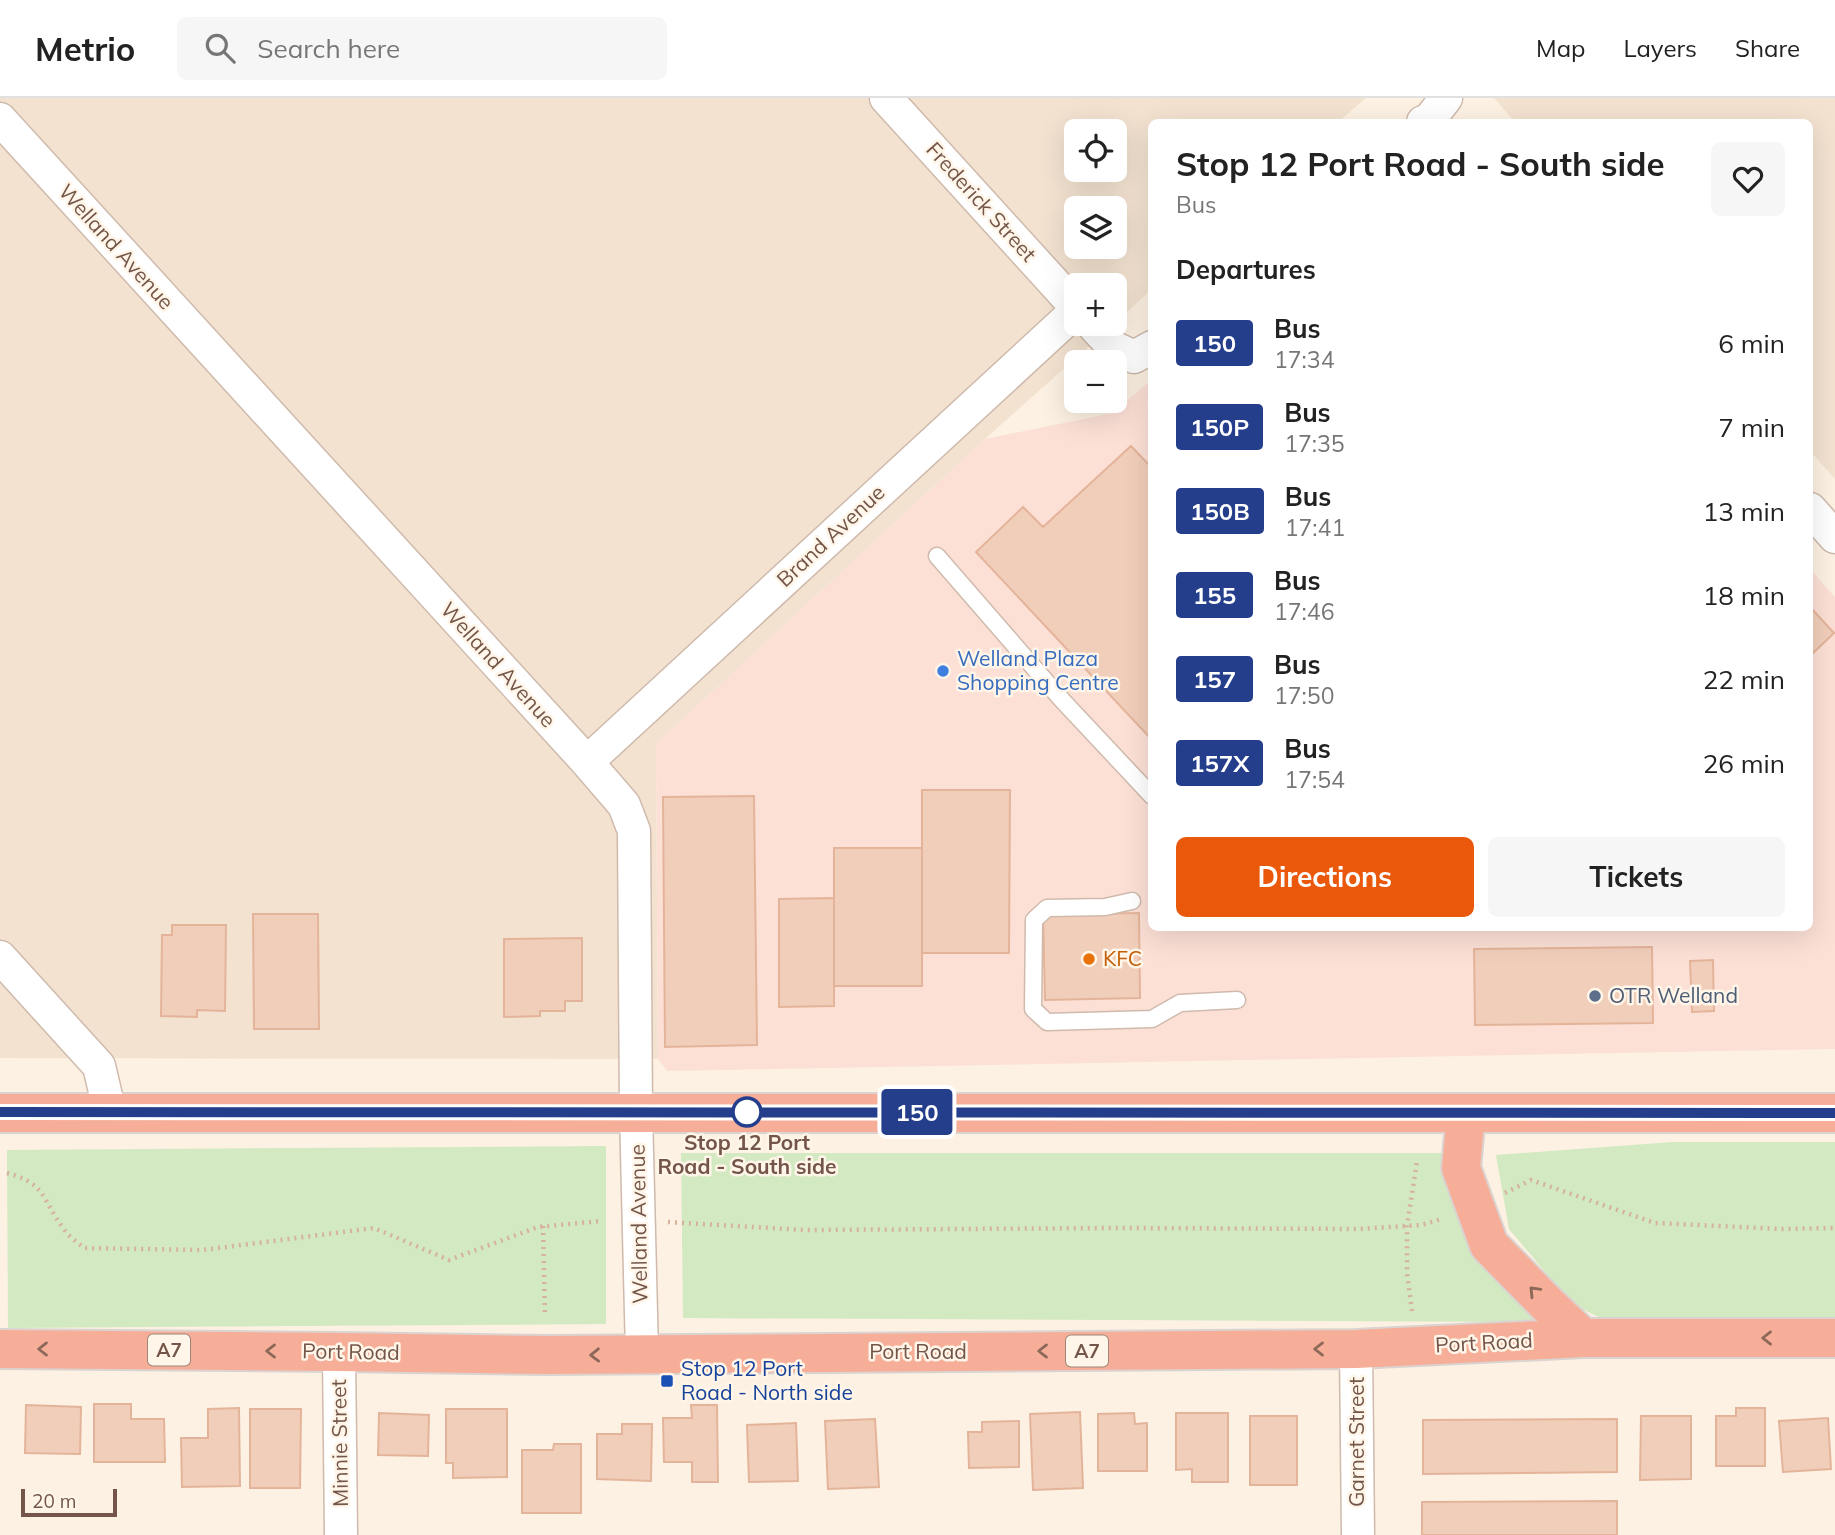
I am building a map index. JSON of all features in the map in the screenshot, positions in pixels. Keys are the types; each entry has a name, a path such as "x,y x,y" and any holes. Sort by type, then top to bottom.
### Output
{"highway":[{"path":"0,1112 1835,1113"},
{"path":"1466,1113 1461,1168 1489,1245 1583,1338"},
{"name":"Port Road","path":"0,1349 548,1355 1356,1349 1583,1338 1835,1338"}],"street":[{"name":"Frederick Street","path":"886,98 1064,296"},
{"name":"Welland Avenue","path":"0,119 624,805 634,831 636,1112 642,1354"},
{"name":"Brand Avenue","path":"587,762 1064,320"},
{"path":"1102,336 1112,347 1134,357 1148,349"},
{"path":"1813,512 1835,537"},
{"path":"0,957 100,1066 110,1113"},
{"name":"Garnet Street","path":"1356,1349 1357,1535"},
{"name":"Minnie Street","path":"339,1352 341,1535"}],"lane":[{"path":"937,556 1062,700 1148,792"},
{"path":"1132,901 1105,907 1047,908 1034,920 1033,1009 1047,1022 1152,1019 1180,1003 1237,1000"}],"path":[{"path":"1412,1315 1407,1273 1407,1226 1416,1161"},
{"path":"7,1173 26,1178 38,1187 65,1231 84,1248 203,1250 374,1228 449,1260 543,1226 601,1221"},
{"path":"1497,1197 1531,1180 1656,1223 1782,1229 1835,1228"},
{"path":"656,1221 804,1230 1359,1229 1421,1226 1448,1217"},
{"path":"543,1226 545,1317"}],"shaded area":[{"path":"0,98 1366,98 1342,119 1148,119 1148,293 1127,312 1127,273 1064,273 1064,336 1101,336 1085,350 1064,350 1064,369 656,744 658,1059 0,1058"},
{"path":"1494,98 1835,98 1835,479 1813,454 1813,119 1512,119"},
{"name":"Welland Plaza Shopping Centre","path":"1148,383 1148,931 1813,931 1813,572 1835,597 1835,1049 667,1071 658,1059 656,744 985,439 1113,413 1127,413 1127,401"}],"green space":[{"path":"1673,1142 1835,1142 1835,1324 1615,1325 1572,1304 1509,1229 1496,1155"},
{"path":"606,1146 606,1324 8,1328 7,1150"},
{"path":"681,1153 1451,1153 1541,1322 683,1318"}],"building":[{"name":"Welland Plaza Shopping Centre","path":"1131,446 1148,464 1148,736 976,552 1023,507 1043,527"},
{"path":"1813,610 1834,633 1813,653"},
{"path":"922,790 1010,790 1009,953 922,953"},
{"path":"754,796 757,1045 665,1047 663,797"},
{"path":"834,848 922,848 922,986 834,986"},
{"path":"834,898 834,1006 779,1007 779,899"},
{"path":"1139,913 1140,998 1045,1000 1043,915"},
{"path":"253,914 318,914 319,1029 254,1029"},
{"path":"172,925 226,925 225,1011 197,1010 197,1017 161,1016 162,935 172,935"},
{"path":"582,938 582,1001 565,1001 565,1011 540,1011 540,1016 504,1017 504,939"},
{"path":"1652,947 1653,1023 1475,1025 1474,949"},
{"path":"1713,960 1714,1011 1692,1012 1690,961"},
{"path":"94,1404 131,1404 131,1419 164,1419 165,1462 94,1462"},
{"path":"26,1405 81,1407 80,1454 25,1453"},
{"path":"691,1405 717,1405 718,1482 692,1482 692,1462 664,1462 663,1418 692,1418"},
{"path":"239,1408 240,1486 182,1487 181,1438 208,1438 208,1409"},
{"path":"1736,1408 1765,1408 1765,1466 1716,1466 1716,1416 1736,1416"},
{"path":"250,1409 301,1409 300,1488 250,1488"},
{"path":"446,1409 507,1409 507,1477 453,1478 453,1463 446,1463"},
{"path":"1080,1412 1083,1488 1033,1490 1030,1414"},
{"path":"379,1413 429,1415 428,1456 378,1455"},
{"path":"1134,1413 1135,1424 1147,1423 1147,1471 1098,1471 1098,1414"},
{"path":"1176,1413 1228,1413 1228,1482 1192,1482 1192,1469 1176,1470"},
{"path":"1250,1416 1297,1416 1297,1485 1250,1485"},
{"path":"1641,1416 1691,1416 1691,1479 1640,1480"},
{"path":"1828,1418 1831,1469 1783,1472 1779,1421"},
{"path":"875,1419 879,1487 828,1489 825,1421"},
{"path":"1617,1419 1617,1472 1423,1474 1423,1420"},
{"path":"1019,1421 1019,1467 969,1468 968,1432 982,1432 982,1422"},
{"path":"796,1423 798,1481 749,1482 747,1425"},
{"path":"622,1424 652,1424 651,1481 597,1479 597,1434 622,1434"},
{"path":"554,1444 581,1444 581,1513 522,1513 522,1450 553,1450"},
{"path":"1617,1501 1617,1535 1422,1535 1422,1502"}],"bus line":[{"name":"150","path":"0,1112 1835,1113"}],"place":[{"name":"Welland Plaza Shopping Centre","path":"943,671"},
{"name":"KFC","path":"1089,959"},
{"name":"OTR Welland","path":"1595,996"},
{"name":"Stop 12 Port Road - South side","path":"747,1112"},
{"name":"Stop 12 Port Road - North side","path":"667,1381"}]}
